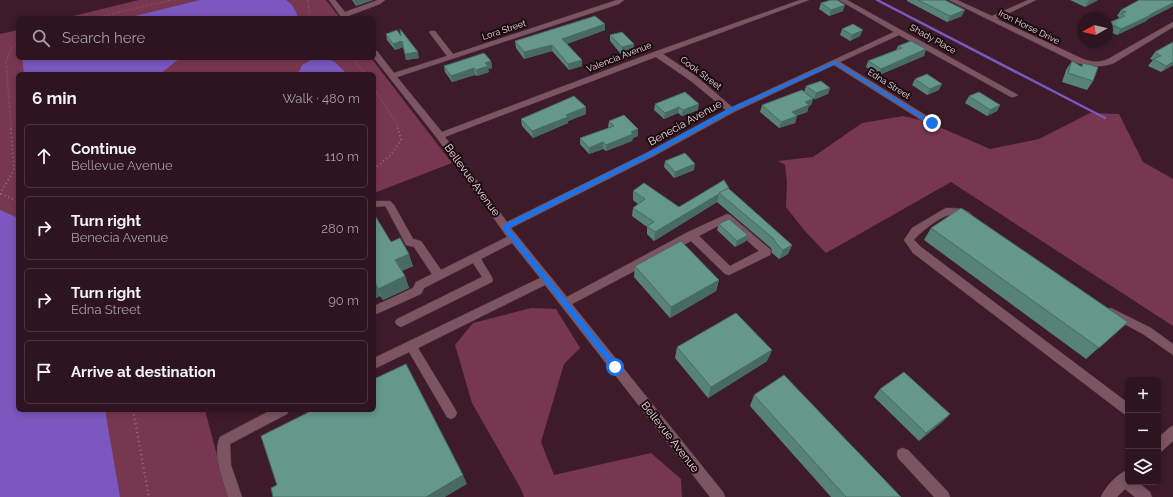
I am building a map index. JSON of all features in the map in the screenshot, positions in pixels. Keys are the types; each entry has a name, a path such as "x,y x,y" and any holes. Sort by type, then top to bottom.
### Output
{"street":[{"path":"332,0 345,16 382,0"},
{"name":"Lora Street","path":"393,76 617,3 621,0"},
{"name":"Valencia Avenue","path":"440,136 657,54 806,0"},
{"name":"Shady Place","path":"842,0 1014,95"},
{"name":"Iron Horse Drive","path":"952,0 1080,61 1101,64 1111,61 1173,24"},
{"path":"992,19 1033,0"},
{"path":"433,32 452,57"},
{"name":"Benecia Avenue","path":"505,227 651,154 731,110 899,32"},
{"name":"Cook Street","path":"657,54 694,79 731,110"},
{"name":"Bellevue Avenue","path":"376,55 440,136 505,227 546,280 718,497"},
{"name":"Edna Street","path":"835,62 932,123"},
{"path":"376,204 387,203 391,206 410,242 417,244 439,276"},
{"path":"980,223 960,212 946,212 915,232 909,240 917,250 1125,408"},
{"path":"565,303 691,236 727,217 766,252 729,271 691,236"},
{"path":"376,309 417,291 420,285 514,238"},
{"path":"401,322 488,279 475,258"},
{"path":"376,363 546,280"},
{"path":"1104,307 1147,331 1173,350"},
{"path":"411,346 451,413"},
{"path":"235,497 225,464 224,441 278,412"},
{"path":"903,454 943,497"},
{"path":"1108,497 1125,479"},
{"path":"1133,485 1145,497"}],"path":[{"path":"103,16 171,0"},
{"path":"308,0 310,16"},
{"path":"16,44 11,50 6,61 14,170 0,194 16,200"},
{"path":"354,60 363,72"},
{"path":"376,91 397,124 401,140 391,156 376,167"},
{"path":"133,412 149,497"}],"shaded area":[{"path":"139,0 326,0 338,16 73,16"},
{"path":"200,0 286,0 294,8 297,16 135,16"},
{"path":"16,30 16,60 373,60 452,163 376,192 376,72 16,72 16,412 206,412 228,497 0,497 0,34"},
{"path":"22,60 178,60 162,72 24,72"},
{"path":"311,60 330,60 335,62 345,72 299,72 302,65"},
{"path":"1090,113 1119,114 1143,162 1173,179 1173,326 951,182 826,253 804,230 786,207 787,182 785,165 778,161 813,157 862,123 903,116 920,120 932,128 937,126 990,149 1039,139"},
{"path":"0,210 16,217 16,412 105,412 120,497 0,497"},
{"path":"531,308 556,309 580,348 564,364 541,442 554,475 651,453 681,479 682,497 524,497 521,489 472,403 455,345 473,323"}],"building":[{"path":"837,0 845,5 831,10 821,3"},
{"path":"918,0 945,0 965,10 950,16"},
{"path":"1139,0 1173,0 1173,3 1121,29 1113,25 1113,21 1125,16 1121,14 1126,12 1121,10"},
{"path":"595,16 605,24 562,39 582,60 568,64 552,45 524,52 515,41"},
{"path":"853,24 863,30 852,35 842,29"},
{"path":"400,29 418,52 405,54 402,41 393,44 386,34 397,30 401,36"},
{"path":"622,32 634,44 622,47 610,35"},
{"path":"911,41 926,49 881,69 868,61 902,48 898,46"},
{"path":"1173,42 1173,62 1166,66 1153,59 1161,56 1155,52"},
{"path":"484,53 491,61 485,63 488,66 476,70 474,68 451,76 444,66"},
{"path":"1072,61 1082,67 1083,63 1098,67 1093,81 1068,73"},
{"path":"927,74 942,84 930,89 915,79"},
{"path":"821,81 830,88 816,93 806,86"},
{"path":"802,90 813,99 805,102 809,105 792,112 797,116 781,122 762,105"},
{"path":"685,92 699,104 683,110 679,107 665,113 655,104"},
{"path":"979,92 1000,105 990,110 969,96"},
{"path":"574,96 586,107 566,115 568,117 532,131 521,119"},
{"path":"624,115 638,129 631,132 633,134 606,145 603,142 589,148 580,138 614,126 609,121"},
{"path":"685,153 695,164 675,172 665,161"},
{"path":"724,180 729,188 655,232 647,226 654,222 633,208 645,199 633,191 644,183 679,207"},
{"path":"728,188 792,245 783,250 774,239 719,193"},
{"path":"961,208 1128,322 1099,348 931,228"},
{"path":"376,217 391,242 400,238 409,254 395,260 405,276 378,289 376,284"},
{"path":"729,219 748,235 737,241 719,224"},
{"path":"681,241 719,280 671,307 635,266"},
{"path":"736,313 772,350 711,387 677,347"},
{"path":"406,364 463,475 426,497 273,497 271,488 277,485 261,436 309,412 376,412 376,378"},
{"path":"904,372 950,414 926,433 880,389"},
{"path":"784,375 901,497 846,497 754,395"}],"waterway":[{"path":"877,0 1105,118"}],"route":[{"path":"615,367 505,227 651,154 731,110 835,62 932,123"}]}
